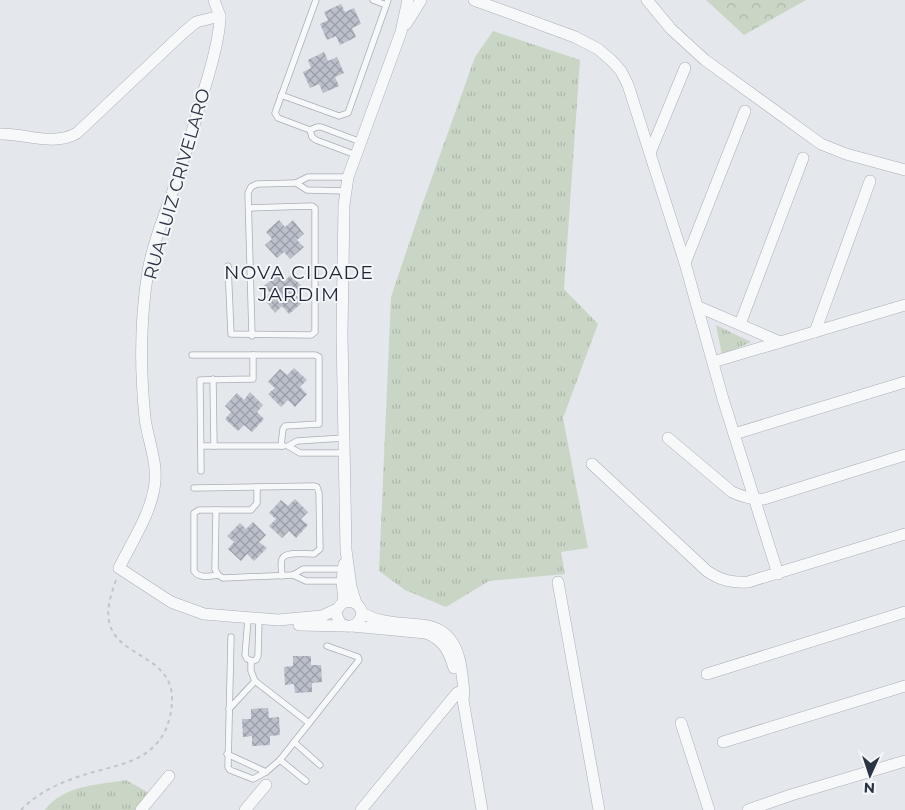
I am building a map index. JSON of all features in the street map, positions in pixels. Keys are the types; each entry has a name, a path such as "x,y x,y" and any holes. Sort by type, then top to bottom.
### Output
{"street":[{"path":"0,134 60,140 70,138 196,22 220,16 214,0"},
{"path":"348,626 359,621 359,608 351,587 346,550 342,334 346,191 348,178 401,32 408,0"},
{"path":"401,32 421,0"},
{"path":"647,0 671,30 705,60 821,144 846,154 905,170"},
{"path":"478,1 575,37 598,49 621,71 634,99 699,308 734,434 778,574"},
{"name":"RUA LUIZ CRIVELARO","path":"119,568 150,506 154,488 155,473 152,445 146,421 141,358 148,270 185,157 211,68 220,16"},
{"path":"650,153 685,68"},
{"path":"685,263 745,111"},
{"path":"740,324 804,158"},
{"path":"815,332 870,181"},
{"path":"713,362 904,303"},
{"path":"699,308 780,342"},
{"path":"734,434 905,382"},
{"path":"668,438 732,492 756,500 905,455"},
{"path":"592,464 706,571 718,579 729,582 748,582 778,574 905,534"},
{"path":"346,550 341,606 337,619 348,626"},
{"path":"119,568 158,594 189,610 219,616 278,620 322,616 348,601 379,620 418,624 436,633 448,636 458,652 461,694 479,808"},
{"path":"558,582 599,810"},
{"path":"708,674 905,612"},
{"path":"278,620 294,625 348,626 436,633"},
{"path":"723,742 905,686"},
{"path":"360,810 461,694"},
{"path":"681,724 709,810"},
{"path":"748,810 790,795 905,761"},
{"path":"141,810 169,776"},
{"path":"245,810 266,784"}],"lane":[{"path":"316,0 275,113 276,116 310,130 314,138 356,155"},
{"path":"281,95 339,116 348,113 387,2 373,0"},
{"path":"310,130 317,127 361,142"},
{"path":"331,145 336,133"},
{"path":"320,176 320,190"},
{"path":"252,336 248,193 254,185 296,183 305,177 348,178"},
{"path":"296,183 307,190 346,191"},
{"path":"228,266 231,334 252,336 310,335 317,330 315,209 312,206 249,208"},
{"path":"201,471 200,380 253,379 253,354"},
{"path":"192,355 315,355 319,359 319,424 285,426 281,446"},
{"path":"213,379 214,446"},
{"path":"201,446 288,446 297,441 344,438"},
{"path":"312,441 312,453"},
{"path":"288,446 296,452 344,453"},
{"path":"194,488 313,486 319,491 320,548 314,554 288,554 284,556 281,560 282,576"},
{"path":"257,487 257,503 251,510 200,510 194,514 195,573 198,576 218,575 223,578 282,576 293,575 303,569 343,575"},
{"path":"216,510 215,569 218,575"},
{"path":"318,570 318,581"},
{"path":"293,575 302,580 318,581 343,575"},
{"path":"251,661 246,657 246,640 254,619"},
{"path":"251,661 257,658 258,640 254,619"},
{"path":"231,637 228,766 230,770 253,779 266,772 280,760 359,659 327,646"},
{"path":"246,640 258,640"},
{"path":"251,661 251,672 255,682 309,723"},
{"path":"229,709 255,682"},
{"path":"294,742 320,765"},
{"path":"227,754 266,772"},
{"path":"280,760 306,781"}],"path":[{"path":"21,810 26,804 45,791 63,783 89,773 131,762 147,752 160,740 168,726 172,709 172,692 163,673 121,642 114,635 110,625 108,612 119,568"}],"green space":[{"path":"706,0 806,0 744,35"},
{"path":"493,31 580,60 564,289 598,324 563,418 588,548 561,552 565,574 489,581 446,607 405,590 379,571 391,297 475,57"},
{"path":"716,325 751,342 722,355"},
{"path":"126,780 149,793 136,810 45,810 61,795 71,791 93,785"}],"building":[{"path":"341,4 345,12 354,8 361,24 352,28 356,37 340,45 336,36 327,40 320,24 328,20 324,12"},
{"path":"324,52 328,61 337,57 344,73 335,77 339,86 323,93 319,84 310,88 303,72 311,68 308,60"},
{"path":"279,220 285,227 293,220 304,234 297,240 304,247 290,259 284,252 277,258 265,245 272,239 266,232"},
{"path":"278,275 284,281 291,275 303,288 296,295 303,302 289,314 282,306 275,313 264,299 270,293 264,286"},
{"path":"294,368 307,380 300,387 307,394 295,407 288,400 281,407 268,394 275,388 268,382 280,369 287,375"},
{"path":"250,392 263,405 257,412 264,419 252,432 244,425 238,431 225,419 231,412 225,406 237,393 244,400"},
{"path":"295,499 308,512 301,519 308,525 296,538 289,531 282,538 269,526 276,519 269,513 281,500 288,506"},
{"path":"253,522 266,535 259,542 267,548 254,561 247,554 241,561 228,549 234,542 227,536 240,523 246,529"},
{"path":"293,656 311,656 311,665 321,665 322,682 312,683 312,692 295,693 294,684 285,685 284,667 293,666"},
{"path":"268,708 269,718 279,717 280,735 270,736 270,745 252,746 252,736 243,737 242,719 251,719 251,709"}],"district":[{"name":"NOVA CIDADE JARDIM","path":"299,283"}]}
